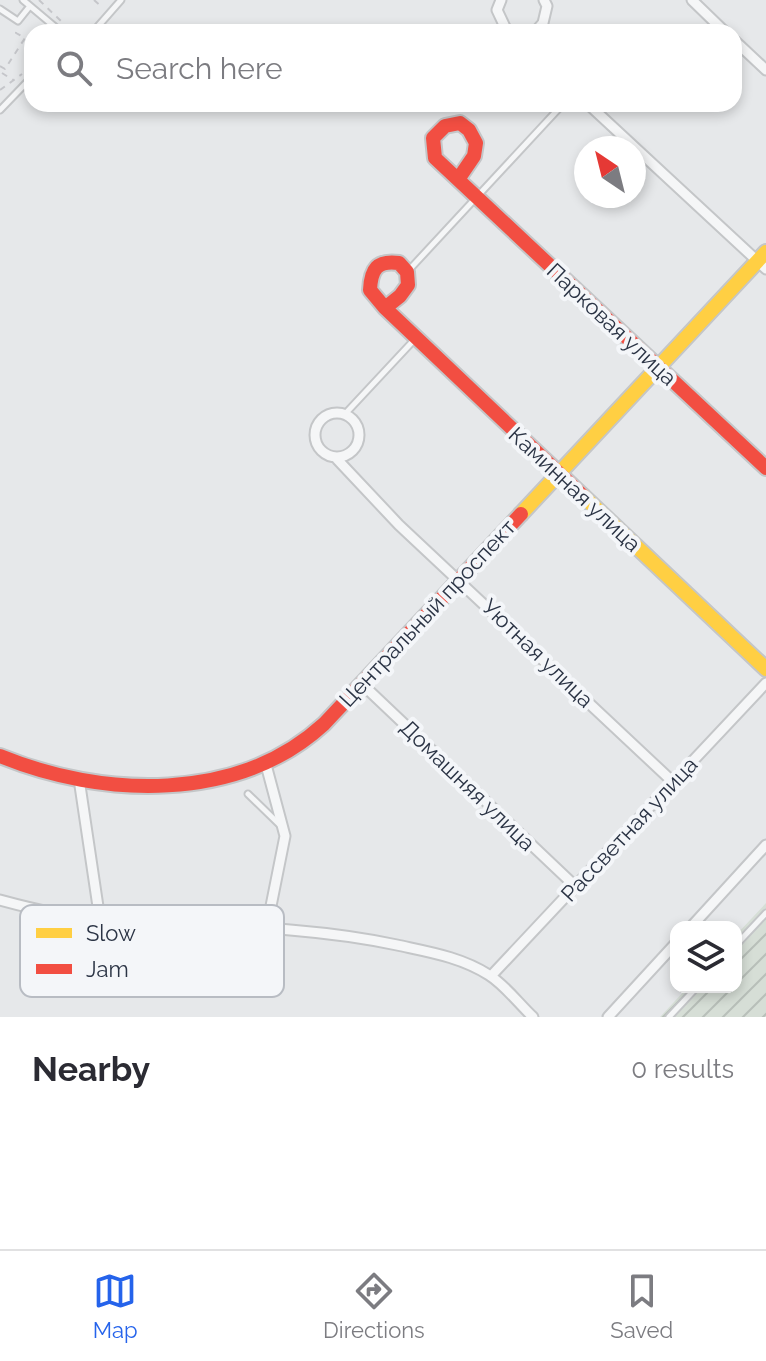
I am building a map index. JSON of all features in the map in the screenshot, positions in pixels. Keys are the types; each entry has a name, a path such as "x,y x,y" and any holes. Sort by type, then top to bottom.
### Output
{"street":[{"path":"501,0 497,10 504,24"},
{"path":"542,24 547,6 544,0"},
{"path":"692,0 717,24"},
{"path":"742,48 766,70"},
{"path":"597,112 763,261"},
{"name":"Парковая улица","path":"459,178 477,199 766,468"},
{"name":"Каминная улица","path":"407,272 399,263 387,261 377,264 370,274 370,290 415,338 766,669"},
{"name":"Центральный проспект","path":"0,756 15,764 79,779 123,784 190,783 224,778 265,761 309,737 763,261"},
{"path":"385,308 408,285 407,272"},
{"path":"345,414 358,428 358,440 347,454 335,457 319,448 316,430 327,415 345,414"},
{"name":"Уютная улица","path":"335,457 399,525 673,782"},
{"name":"Рассветная улица","path":"491,976 766,683"},
{"name":"Домашняя улица","path":"362,684 575,886"},
{"path":"265,761 285,836 271,905"},
{"path":"79,779 98,905"},
{"path":"696,921 766,845"},
{"path":"0,900 20,905"},
{"path":"284,928 350,935 462,961 491,976 533,1017"},
{"path":"608,1017 670,950"}],"lane":[{"path":"23,0 52,24"},
{"path":"100,24 121,0"},
{"path":"0,9 18,21 30,6"},
{"path":"0,110 24,85"},
{"path":"407,272 556,112"},
{"path":"345,414 415,338"},
{"path":"248,794 284,828"},
{"path":"742,939 766,913"},
{"path":"669,1017 691,993"}],"path":[{"path":"39,0 62,21"},
{"path":"94,0 106,10"},
{"path":"18,21 16,33 24,37"},
{"path":"13,80 1,74 24,40"},
{"path":"0,66 5,69"},
{"path":"0,90 23,74"}],"shaded area":[{"path":"766,903 766,1017 660,1017 682,993 742,993 742,929"}],"traffic: slow":[{"path":"521,514 766,252"},
{"path":"583,496 766,669"}],"traffic: jam":[{"path":"459,178 474,156 476,143 469,130 460,123 445,126 433,138 435,158 766,468"},
{"path":"385,308 408,285 407,272 399,263 380,265 374,271 370,290 385,308 583,496"},
{"path":"0,756 82,780 125,785 168,785 211,780 251,768 290,750 324,724 521,514"}]}
